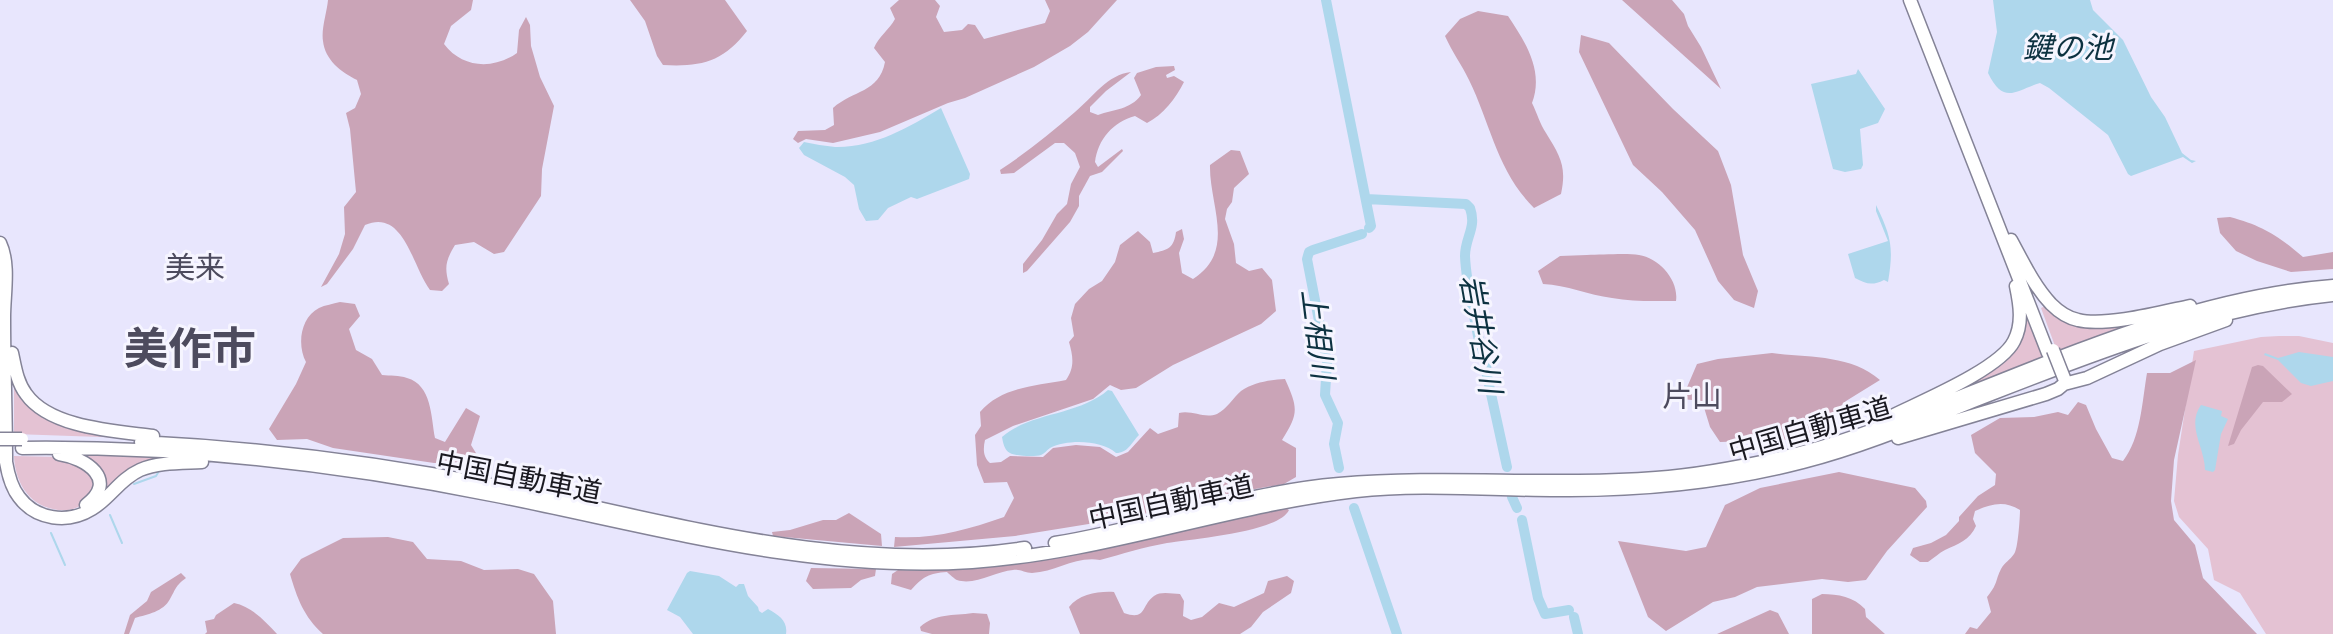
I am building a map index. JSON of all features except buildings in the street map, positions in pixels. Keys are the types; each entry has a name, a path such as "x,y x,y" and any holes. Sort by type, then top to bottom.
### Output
{"highway":[{"path":"1910,0 2062,380"},
{"path":"1781,458 1886,419 1983,370 2007,352 2018,334 2020,317 2005,234 1916,0"},
{"path":"2005,234 2046,298 2063,314 2076,320 2107,321 2215,300 2233,302"},
{"path":"0,240 10,251 12,263 12,461 20,488 39,506 58,512 78,509 94,498 99,481 93,467 74,457 25,445"},
{"path":"0,240 6,265 6,462 9,480 18,497 30,508 47,517 65,519 81,515 106,498 128,476 157,465 200,462 305,466"},
{"path":"2062,380 2078,382 2187,333 2331,292"},
{"name":"中国自動車道","path":"0,448 159,443 320,458 428,474 759,541 823,550 901,555 975,553 1054,543 1263,496 1333,484 1416,480 1658,478 1781,458 1831,445 2118,336 2188,314 2233,302 2331,292"},
{"name":"中国自動車道","path":"0,439 25,445 145,451 305,466 422,482 816,559 912,564 976,562 1067,549 1235,512 1359,491 1659,488 1732,477 1829,454 1887,435 2166,329 2247,308 2331,292"},
{"path":"12,353 24,392 40,408 55,416 97,428 232,444 244,450"},
{"path":"0,383 4,366"},
{"path":"1829,454 1850,451 2014,405 2054,391 2062,380"}],"shaded area":[{"path":"328,0 473,0 471,10 451,26 444,44 460,58 478,64 498,62 517,53 519,30 526,17 530,25 531,46 540,77 554,106 542,169 541,196 504,252 494,254 474,242 455,245 447,264 449,284 442,291 430,290 398,232 378,222 365,225 353,249 327,284 321,287 339,254 345,234 344,207 356,192 346,113 355,108 361,94 357,80 335,65 324,48 323,31"},
{"path":"630,0 725,0 747,31 720,56 689,65 663,65 645,21"},
{"path":"899,0 935,0 940,6 936,17 944,32 962,30 968,24 975,25 984,39 1045,23 1050,11 1045,0 1117,0 1088,32 1070,46 1034,67 965,98 880,132 833,143 806,139 798,143 793,139 798,131 825,130 834,125 833,108 877,80 885,62 874,48 895,19 890,8"},
{"path":"1622,0 1672,0 1684,14 1721,89"},
{"path":"1478,11 1508,16 1521,36 1536,80 1532,103 1561,162 1561,194 1534,208 1511,179 1477,97 1445,36 1460,19"},
{"path":"1581,35 1609,43 1718,151 1731,185 1743,255 1758,291 1754,308 1734,300 1718,281 1695,230 1633,165 1579,52"},
{"path":"1174,66 1175,70 1166,75 1167,78 1174,76 1184,82 1173,100 1147,123 1135,116 1120,122 1108,133 1099,146 1095,162 1098,167 1123,151 1102,172 1090,176 1070,222 1023,273 1023,264 1067,204 1071,184 1080,167 1075,153 1064,143 1055,143 1014,173 1001,174 1000,170 1048,135 1115,77 1131,72 1106,91 1090,107 1090,112 1098,115 1132,104 1141,95 1134,78 1137,73"},
{"path":"1231,150 1240,151 1249,174 1234,188 1225,219 1234,244 1236,263 1249,271 1262,268 1272,280 1276,311 1261,324 1173,365 1136,388 1121,390 1110,385 1093,399 1013,426 985,440 984,453 990,463 1001,462 1010,456 1043,457 1053,448 1076,445 1100,447 1116,457 1128,452 1150,428 1158,434 1178,427 1179,413 1217,414 1246,388 1285,379 1295,410 1282,440 1296,448 1296,477 1284,484 1216,496 1132,517 1015,536 894,547 895,537 951,533 1004,517 1014,498 1007,482 984,483 977,465 975,435 981,426 980,412 1008,392 1066,380 1072,366 1069,342 1074,336 1071,318 1075,304 1102,281 1115,262 1120,245 1138,231 1150,242 1153,253 1169,247 1174,242 1176,232 1182,229 1184,239 1179,253 1182,273 1193,279 1206,268 1214,255 1218,226 1210,165"},
{"path":"2230,217 2269,232 2303,257 2333,252 2333,269 2291,272 2236,251 2220,233 2217,218"},
{"path":"1634,254 1654,260 1666,271 1674,285 1676,301 1620,299 1543,284 1538,271 1560,256"},
{"path":"340,302 355,304 360,316 349,329 356,350 372,359 382,375 407,378 421,387 429,403 435,438 445,442 466,408 480,416 471,445 479,458 465,462 434,463 333,448 307,439 277,440 269,429 306,362 301,340 304,325 319,308"},
{"path":"2048,305 2067,320 2172,312 2058,354 2041,308"},
{"path":"2030,312 2047,358 1957,394 1947,392 1994,367 2024,315"},
{"path":"2299,336 2333,343 2333,634 2266,634 2240,593 2214,580 2208,549 2179,517 2174,501 2194,351 2261,337"},
{"path":"1772,353 1842,361 1880,380 1846,401 1810,439 1720,442 1710,427 1702,401 1682,399 1697,364"},
{"path":"2196,360 2174,460 2171,501 2174,520 2195,545 2203,578 2257,634 1965,634 1970,627 1977,629 1991,612 1987,597 2001,569 2015,551 2020,510 2003,504 1975,511 1973,519 1976,526 1963,541 1928,562 1920,562 1910,555 1913,548 1946,535 1978,496 1995,485 1996,474 1975,453 1971,435 2000,418 2034,417 2058,412 2068,415 2078,402 2086,405 2112,458 2123,461 2137,431 2147,373 2170,373"},
{"path":"2263,366 2292,394 2282,402 2263,402 2234,444 2228,446 2252,367"},
{"path":"14,376 41,412 158,439 14,434"},
{"path":"72,453 176,459 153,463 103,497 102,485"},
{"path":"14,456 61,457 90,469 96,488 75,508 59,510 44,506 24,490"},
{"path":"1839,472 1915,488 1926,501 1927,507 1887,551 1866,580 1848,582 1822,579 1757,587 1713,602 1666,631 1648,617 1618,541 1686,551 1706,547 1725,505 1760,488"},
{"path":"1284,507 1289,510 1282,518 1253,529 1158,545 1100,560 1074,562 1041,572 1013,570 964,581 956,580 947,572 927,576 911,590 891,584 892,574 898,570 947,570 1045,559 1141,541"},
{"path":"849,513 881,534 882,546 773,536 772,532 836,520"},
{"path":"388,537 413,542 427,559 461,561 484,570 518,569 534,574 553,601 556,634 323,634 302,607 290,574 301,559 343,538"},
{"path":"811,568 876,569 875,576 861,580 851,588 813,589 806,581"},
{"path":"181,573 186,578 167,603 155,612 135,618 129,634 124,634 130,615 147,601 151,592"},
{"path":"1287,576 1294,581 1291,593 1263,612 1251,627 1240,634 1080,634 1069,607 1090,594 1114,592 1124,613 1137,615 1157,594 1180,594 1184,601 1183,616 1191,620 1202,617 1219,603 1234,607 1264,593 1268,581"},
{"path":"1822,594 1856,602 1865,609 1866,617 1885,634 1812,634 1812,599"},
{"path":"234,603 252,611 277,634 205,634 205,621 214,619"},
{"path":"1770,610 1778,613 1789,634 1717,634"},
{"path":"987,614 989,634 932,634 921,631 920,627 932,619"}],"water":[{"name":"鍵の池","path":"1993,0 2090,0 2093,10 2123,40 2182,153 2196,161 2192,163 2183,157 2131,176 2108,135 2049,88 2040,83 2005,93 1988,73 1997,32"},
{"path":"1858,69 1885,109 1878,123 1860,129 1861,169 1845,172 1833,169 1811,84 1856,74"},
{"path":"941,108 970,174 969,179 917,199 911,197 888,208 878,220 866,221 859,209 854,185 804,155 799,148 804,142 835,147 864,144 904,129"},
{"path":"1876,205 1888,234 1891,260 1888,282 1884,280 1869,284 1855,278 1848,254 1888,241"},
{"path":"2299,352 2333,357 2333,381 2311,386 2301,383 2278,360 2264,355 2278,358"},
{"path":"1108,390 1112,391 1139,435 1124,451 1116,453 1102,445 1084,442 1057,445 1034,456 1013,454 1005,448 1002,437 1013,429 1083,405"},
{"path":"2201,405 2222,411 2221,416 2228,419 2221,434 2213,472 2205,470 2196,429 2195,421"},
{"path":"690,571 719,576 736,587 744,584 759,611 762,613 768,609 782,619 786,634 693,634 680,617 667,610"}],"waterway":[{"name":"上相川","path":"1326,0 1369,228"},
{"name":"岩井谷川","path":"1366,199 1466,204 1470,208 1472,221 1465,256 1467,276 1507,467"},
{"name":"上相川","path":"1339,468 1334,444 1338,423 1325,395 1327,362 1307,259 1313,250 1362,234"},
{"path":"134,484 156,476 159,471"},
{"name":"岩井谷川","path":"1512,497 1517,508"},
{"name":"上相川","path":"1354,508 1397,634"},
{"path":"110,515 122,543"},
{"name":"岩井谷川","path":"1522,520 1538,598 1545,614 1569,610"},
{"path":"51,533 65,565"},
{"name":"岩井谷川","path":"1574,617 1578,634"}],"district":[{"name":"美来","path":"195,267"},
{"name":"美作市","path":"190,348"},
{"name":"片山","path":"1692,396"}]}
